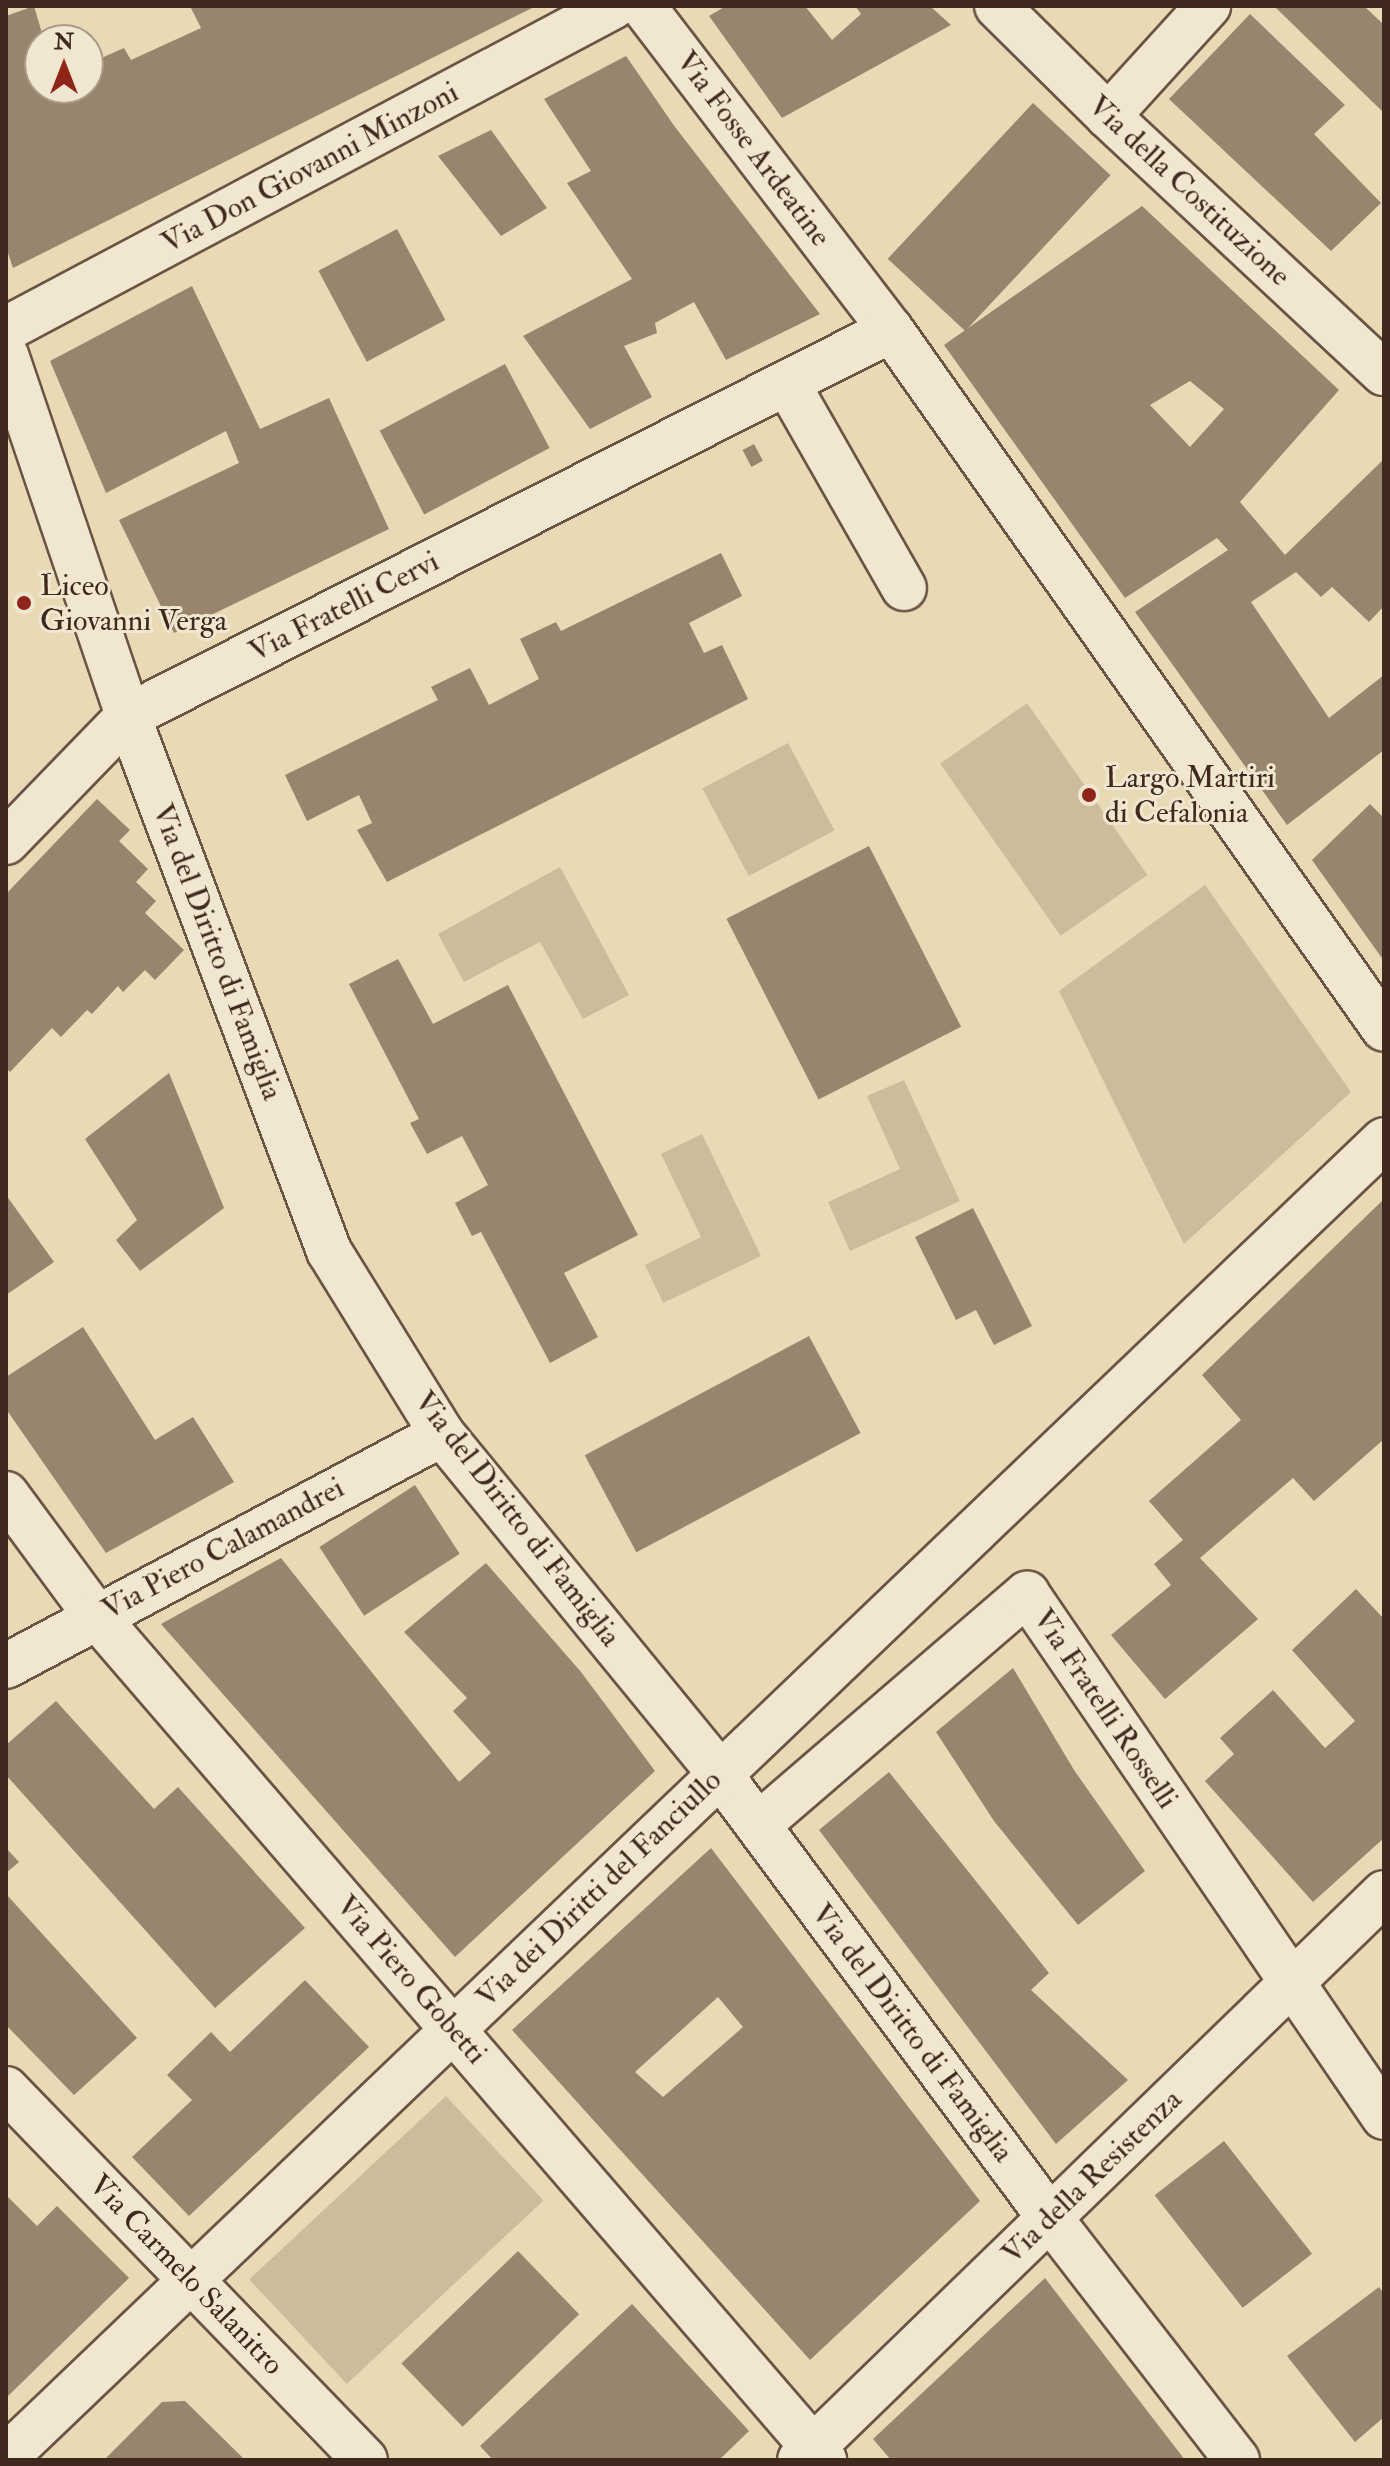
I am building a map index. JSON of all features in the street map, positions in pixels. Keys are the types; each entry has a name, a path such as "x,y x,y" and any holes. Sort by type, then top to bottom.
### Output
{"street":[{"name":"Via Don Giovanni Minzoni","path":"6,329 614,6"},
{"name":"Via Fosse Ardeatine","path":"643,6 891,330 1384,1029"},
{"name":"Via della Costituzione","path":"997,6 1108,116 1384,373"},
{"path":"1108,116 1208,6"},
{"name":"Via Fratelli Cervi","path":"6,842 128,716 891,330"},
{"name":"Via del Diritto di Famiglia","path":"6,355 128,716 329,1251 442,1434 719,1773 1050,2218 1237,2460"},
{"path":"787,383 904,588"},
{"name":"Via dei Diritti del Fanciullo","path":"6,2457 1384,1140"},
{"name":"Via Piero Calamandrei","path":"6,1666 442,1434"},
{"name":"Via Piero Gobetti","path":"6,1494 96,1616 453,2029 812,2456"},
{"name":"Via Fratelli Rosselli","path":"758,1825 1027,1594 1384,2117"},
{"name":"Via della Resistenza","path":"812,2456 1050,2218 1384,1893"},
{"name":"Via Carmelo Salanitro","path":"6,2089 365,2460"}],"shaded area":[{"path":"1027,703 1147,875 1061,936 940,764"},
{"path":"788,743 834,830 749,876 702,789"},
{"path":"560,867 629,995 583,1019 540,942 464,982 438,934"},
{"path":"1205,885 1351,1092 1184,1244 1059,991"},
{"path":"904,1080 960,1201 850,1251 828,1202 900,1169 867,1096"},
{"path":"702,1134 761,1256 663,1303 645,1265 701,1237 661,1154"},
{"path":"446,2096 544,2201 347,2384 249,2279"}],"building":[{"path":"34,6 39,24 24,24 24,104 104,104 104,57 124,48 131,60 201,28 190,6 536,6 13,268 6,247 6,16"},
{"path":"726,6 805,6 832,40 861,14 855,6 930,6 951,25 782,118 709,16"},
{"path":"1274,6 1364,6 1384,25 1384,113"},
{"path":"1250,14 1345,105 1314,134 1381,203 1331,251 1169,99"},
{"path":"626,56 675,127 820,314 726,360 694,302 655,323 657,333 624,346 652,397 590,429 523,336 632,279 567,183 591,171 544,99"},
{"path":"1033,103 1111,175 965,331 888,259"},
{"path":"491,130 547,208 501,236 438,156"},
{"path":"1142,206 1339,390 1240,502 1285,555 1384,459 1384,606 1369,622 1332,587 1321,597 1296,572 1251,602 1329,718 1384,675 1384,750 1287,825 1135,612 1228,550 1217,538 1125,598 944,345","holes":["1190,381 1224,409 1190,447 1150,405"]},
{"path":"397,229 445,320 367,362 318,271"},
{"path":"192,286 260,429 329,398 389,529 174,633 119,520 239,463 226,431 106,493 50,361"},
{"path":"505,364 550,448 424,515 380,431"},
{"path":"754,444 763,461 751,467 743,450"},
{"path":"721,553 742,596 689,623 704,653 722,645 748,699 387,882 357,830 372,823 359,795 307,821 285,775 438,700 431,687 470,668 489,705 539,679 520,639 556,622 561,631"},
{"path":"97,799 130,830 119,841 148,869 136,882 156,901 145,913 184,950 155,980 145,970 123,992 118,986 92,1014 87,1010 61,1037 52,1028 10,1072 6,1068 6,894"},
{"path":"1370,804 1384,818 1384,961 1312,860"},
{"path":"869,846 961,1027 819,1100 726,919"},
{"path":"398,959 433,1024 508,985 638,1235 564,1273 598,1337 550,1363 481,1232 472,1236 455,1203 488,1185 462,1136 427,1154 410,1123 419,1119 349,984"},
{"path":"169,1073 224,1208 140,1271 116,1240 137,1220 85,1139"},
{"path":"6,1195 54,1262 6,1295"},
{"path":"1384,1199 1384,1439 1314,1501 1293,1478 1200,1558 1258,1619 1165,1699 1111,1635 1171,1585 1154,1564 1183,1540 1149,1501 1241,1420 1202,1375"},
{"path":"973,1208 1032,1326 994,1345 976,1310 956,1320 915,1237"},
{"path":"83,1327 155,1440 193,1417 234,1482 106,1553 6,1409 6,1377"},
{"path":"809,1336 861,1433 636,1552 585,1455"},
{"path":"415,1485 460,1554 364,1616 319,1547"},
{"path":"281,1558 459,1782 491,1753 453,1711 467,1698 404,1632 486,1563 581,1672 655,1771 455,1957 161,1624"},
{"path":"1356,1589 1384,1619 1384,1838 1313,1902 1205,1781 1234,1754 1220,1738 1273,1690 1325,1748 1355,1721 1292,1650"},
{"path":"1013,1668 1074,1770 1145,1871 1078,1925 994,1821 936,1732"},
{"path":"56,1701 154,1809 178,1787 305,1928 215,2008 6,1775 6,1745"},
{"path":"889,1772 1049,1973 1031,1990 1128,2080 1056,2144 819,1830"},
{"path":"6,1848 19,1862 6,1873"},
{"path":"711,1848 980,2201 810,2360 512,2030","holes":["718,1997 743,2027 663,2097 635,2072"]},
{"path":"6,1894 137,2038 74,2095 6,2025"},
{"path":"305,1980 369,2047 189,2216 132,2157 192,2100 167,2075 211,2032 230,2052"},
{"path":"1224,2141 1312,2254 1243,2308 1155,2195"},
{"path":"6,2195 37,2226 57,2206 129,2278 6,2398"},
{"path":"518,2251 579,2314 463,2427 401,2364"},
{"path":"1045,2278 1185,2460 891,2460 873,2439"},
{"path":"1379,2287 1384,2294 1384,2417 1355,2442 1287,2356"},
{"path":"632,2304 749,2431 719,2460 493,2460 480,2446"},
{"path":"185,2401 245,2460 104,2460 162,2402"}],"place":[{"name":"Liceo Giovanni Verga","path":"24,603"},
{"name":"Largo Martiri di Cefalonia","path":"1089,795"}]}
